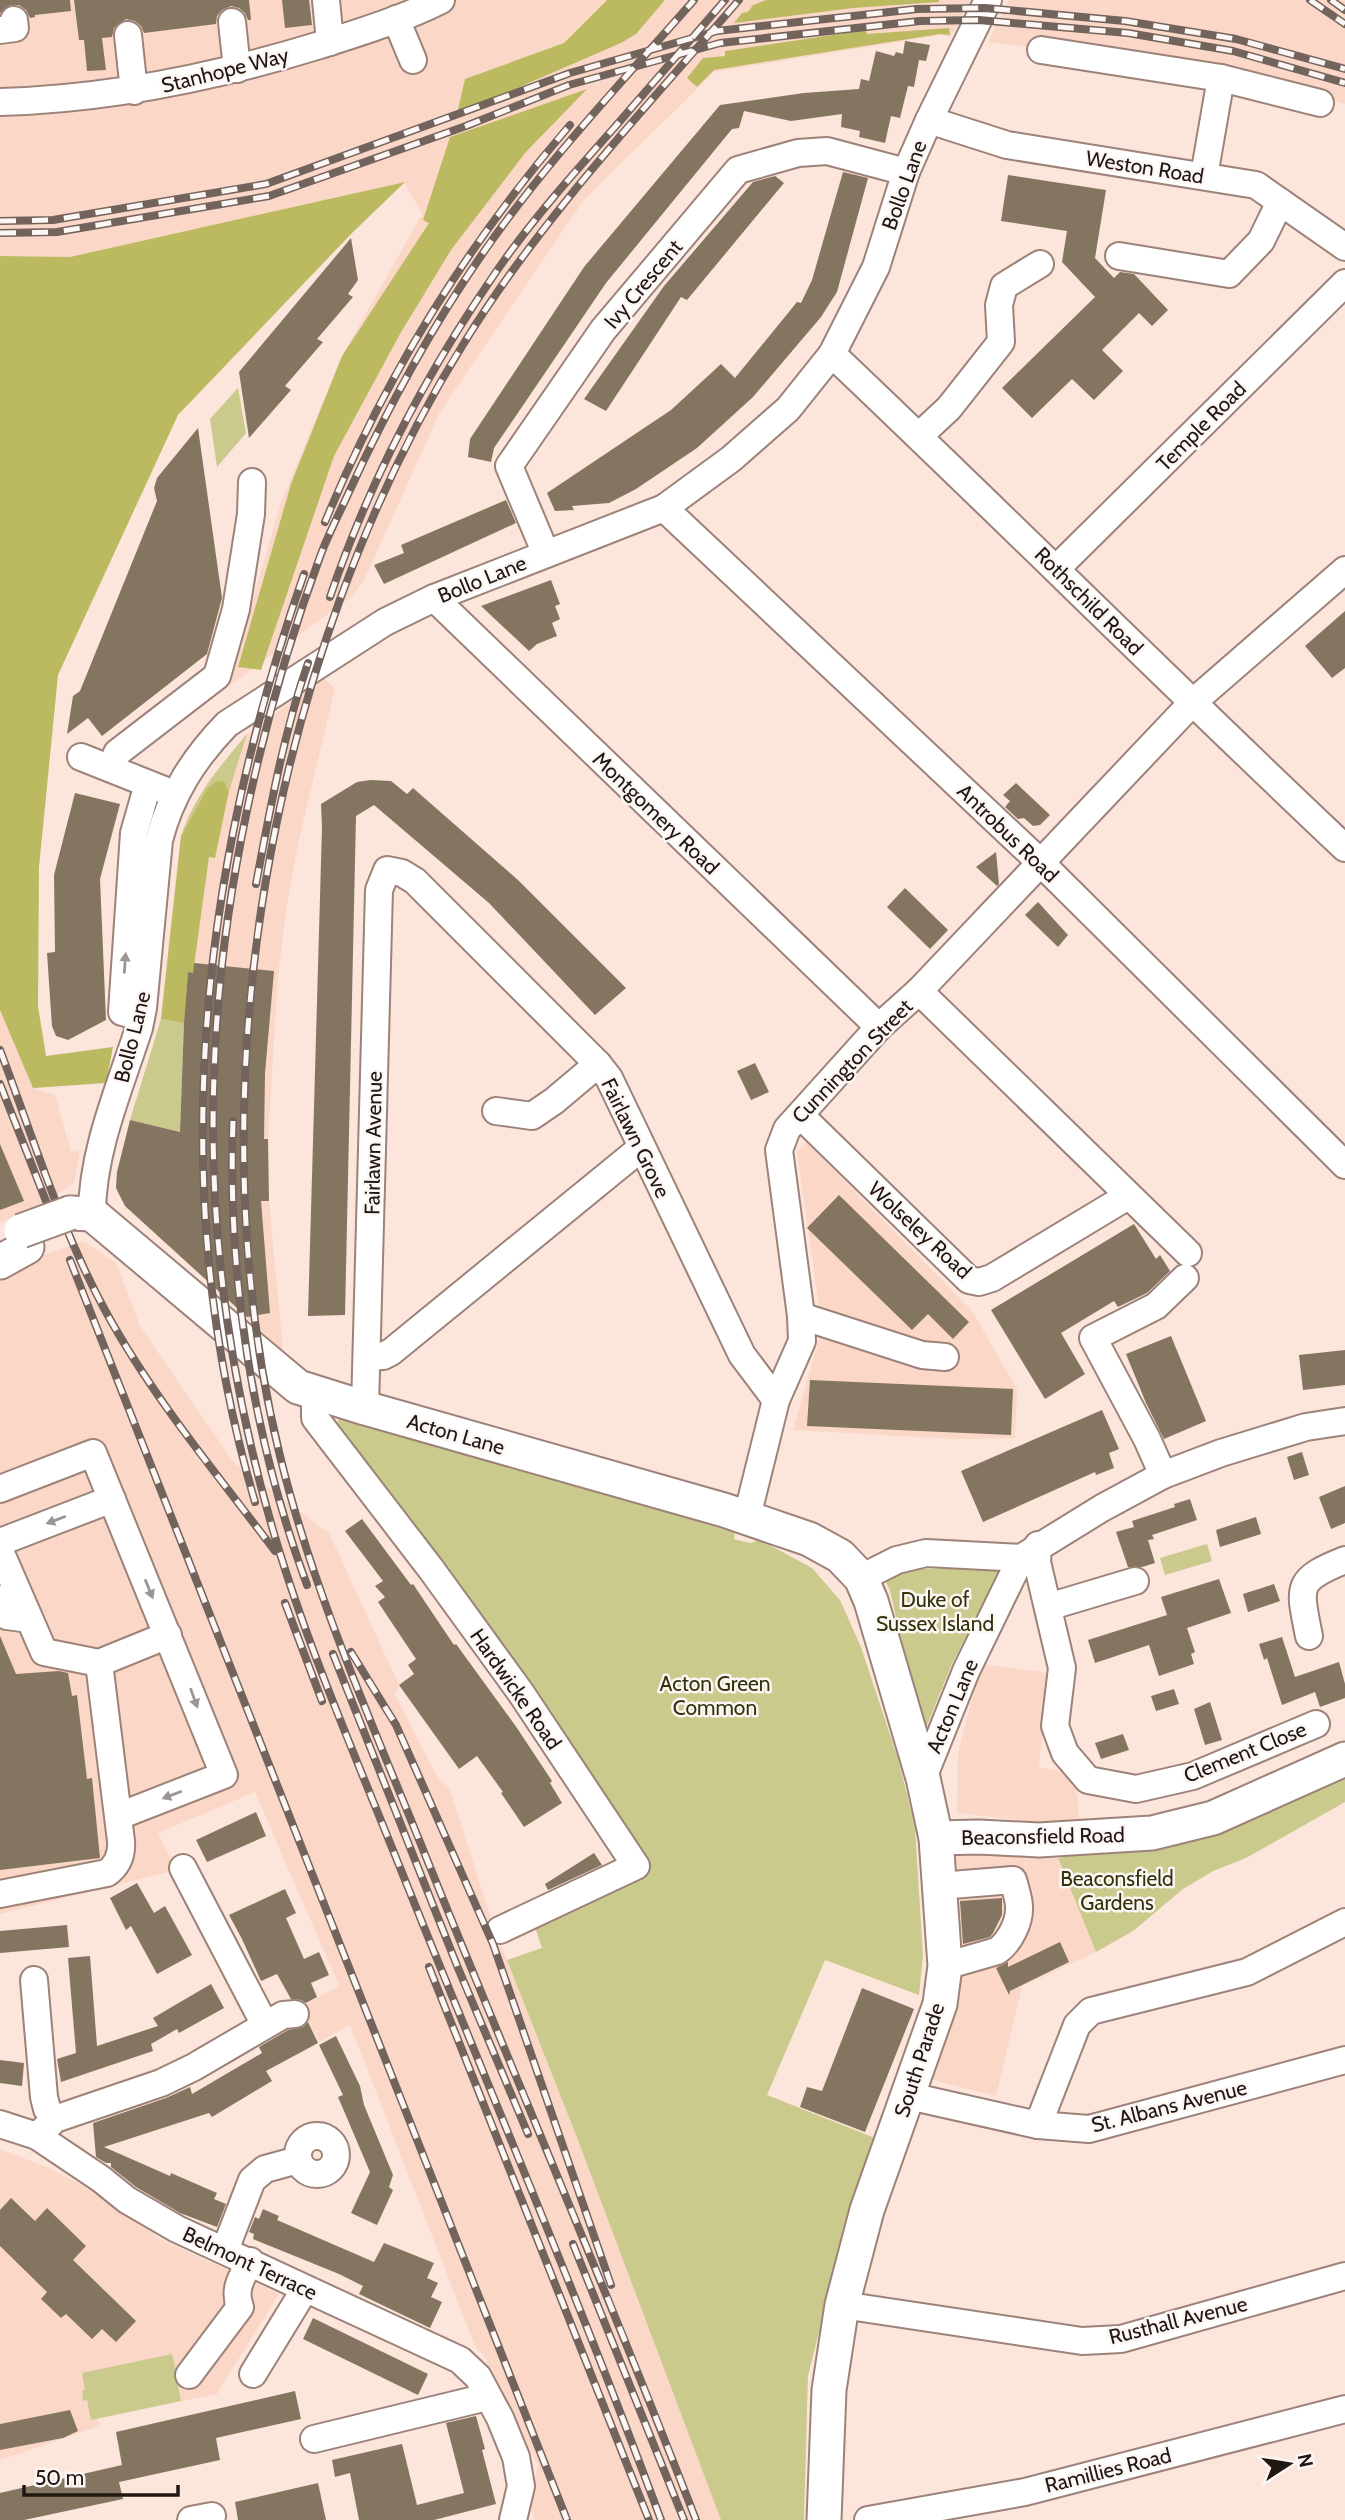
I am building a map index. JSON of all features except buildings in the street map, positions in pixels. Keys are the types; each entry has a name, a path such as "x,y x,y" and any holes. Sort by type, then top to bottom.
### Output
{"main road":[{"path":"12,1245 78,1218"},
{"name":"Acton Lane","path":"78,1218 298,1387 747,1517 809,1539 840,1556 866,1589"},
{"name":"South Parade","path":"824,2520 830,2389 842,2305 867,2210 940,2004 945,1966 936,1838 923,1778 866,1589"},
{"name":"Beaconsfield Road","path":"936,1838 1039,1840 1152,1833 1213,1818 1345,1759"}],"street":[{"path":"326,0 330,42"},
{"name":"Bollo Lane","path":"78,1218 93,1193 103,1142 141,1017 159,840 174,795 206,746 227,724 385,622 434,598 664,508 731,459 788,409 832,354 876,267 906,172 988,0"},
{"name":"Stanhope Way","path":"0,102 134,91 237,69 330,42 396,19 437,1"},
{"path":"396,19 413,61"},
{"path":"232,22 237,69"},
{"path":"128,35 134,91"},
{"path":"1041,50 1221,78 1320,103"},
{"path":"1204,176 1221,78"},
{"name":"Weston Road","path":"929,120 1007,145 1256,184 1345,247"},
{"name":"Ivy Crescent","path":"546,554 509,466 603,330 738,170 797,153 827,151 906,172"},
{"path":"1119,256 1229,274 1261,241 1280,202"},
{"path":"919,436 949,408 1001,342 999,305 1004,286 1040,264"},
{"name":"Temple Road","path":"1057,568 1345,283"},
{"name":"Rothschild Road","path":"832,354 1345,848"},
{"path":"111,768 117,752 217,676 236,609 251,514 252,482"},
{"name":"Antrobus Road","path":"664,508 1041,863 1345,1166"},
{"name":"Cunnington Street","path":"747,1517 776,1400 802,1341 779,1150 787,1129 879,1027 919,990 1192,703 1345,570"},
{"name":"Montgomery Road","path":"434,598 879,1027"},
{"path":"81,757 174,795"},
{"path":"141,1017 122,1012 134,833 148,784"},
{"name":"Fairlawn Grove","path":"382,879 387,870 402,873 415,881 609,1078 742,1355 776,1400"},
{"name":"Fairlawn Avenue","path":"365,1408 379,890 382,879"},
{"path":"919,990 1128,1196 1186,1266 1156,1306 1093,1338 1147,1439 1163,1475"},
{"path":"496,1111 532,1116 598,1064"},
{"name":"Wolseley Road","path":"800,1115 969,1280 979,1282 992,1278 1128,1196"},
{"path":"368,1357 383,1356 391,1352 641,1148"},
{"path":"801,1316 922,1354 945,1357"},
{"name":"Hardwicke Road","path":"315,1391 315,1418 431,1569 521,1693 636,1866 500,1930"},
{"path":"866,1589 897,1560 926,1553 1030,1552 1163,1475 1221,1453 1306,1427 1345,1421"},
{"path":"0,1489 93,1452 225,1775 119,1816"},
{"path":"112,1499 4,1569 7,1616 29,1619 44,1652 99,1663 168,1635"},
{"name":"Clement Close","path":"1030,1552 1037,1562 1062,1668 1055,1726 1065,1753 1087,1780 1136,1789 1193,1776 1316,1724"},
{"name":"Acton Lane","path":"923,1778 966,1671 1030,1552"},
{"path":"1310,1636 1301,1596 1305,1582 1320,1570 1345,1560"},
{"path":"1048,1607 1135,1581"},
{"path":"0,1894 107,1873 118,1861 122,1850 119,1816 99,1663"},
{"path":"1000,1839 1003,1881"},
{"path":"183,1868 265,2025"},
{"path":"939,1886 1013,1880 1019,1909 1016,1925 1004,1947 945,1966"},
{"path":"1038,2125 1077,2025 1091,2011 1247,1972 1345,1922"},
{"path":"34,1980 47,2109 47,2134 194,2067 283,2015 295,2014"},
{"name":"St. Albans Avenue","path":"909,2095 1038,2125 1089,2129 1345,2060"},
{"name":"Belmont Terrace","path":"0,2124 47,2134 150,2214 460,2360 478,2377 487,2397"},
{"path":"225,2250 252,2180 265,2169 298,2160"},
{"path":"189,2375 240,2307 236,2297 238,2285 250,2261"},
{"name":"Rusthall Avenue","path":"842,2305 1082,2341 1121,2339 1345,2276"},
{"path":"253,2374 305,2288"},
{"path":"314,2439 487,2397 516,2456 521,2486 513,2520"},
{"name":"Ramillies Road","path":"868,2520 1025,2492 1345,2409"}],"shaded area":[{"path":"0,0 970,0 951,37 941,35 714,72 583,201 440,412 364,580 351,597 228,687 280,505 342,356 422,214 404,182 70,257 0,256"},
{"path":"607,0 665,0 636,34 621,43 457,114 465,79 564,43"},
{"path":"766,0 939,2 853,8 734,23 753,5"},
{"path":"1009,0 1345,0 1345,104 1226,69 988,42"},
{"path":"949,28 950,35 940,34 714,70 697,87 687,78 703,58 725,56 725,51 866,30 867,34"},
{"path":"587,89 525,153 451,250 400,334 334,456 261,670 238,667 291,484 342,356 429,223 423,220 450,137"},
{"path":"405,182 351,234 178,415 58,675 39,867 38,1006 46,1056 113,1047 106,1083 33,1088 0,1010 0,256 70,257"},
{"path":"323,678 335,688 298,844 286,911 278,976 268,1139 269,1201 283,1351 125,1206 118,1194 116,1180 130,1120 160,1024 181,836 189,814 208,781 247,734"},
{"path":"216,781 224,782 229,791 215,858 209,857 193,973 188,973 184,1023 161,1019 181,836 208,788"},
{"path":"0,1010 33,1088 55,1095 71,1152 80,1151 74,1183 32,1211 0,1223"},
{"path":"807,1143 972,1311 1017,1389 1015,1438 955,1439 793,1430 822,1328 797,1151"},
{"path":"83,1241 117,1264 140,1326 234,1463 329,1533 399,1685 395,1694 439,1780 450,1790 492,1922 576,2135 721,2520 535,2520 530,2507 538,2465 488,2370 486,2358 475,2346 350,2025 319,2042 301,2007 339,1986 255,1792 158,1833 176,1870 0,1914 0,1280 39,1257"},
{"path":"981,1664 1049,1673 1039,1767 1075,1774 1080,1827 957,1813 958,1753"},
{"path":"939,1844 1058,1858 1096,1952 1022,1986 996,2096 929,2079"},
{"path":"0,2149 49,2168 91,2190 160,2239 279,2294 217,2394 98,2418 100,2426 0,2460"}],"green space":[{"path":"238,388 246,433 217,467 210,419"},
{"path":"247,734 229,791 227,785 194,814 181,836 201,795"},
{"path":"161,1019 184,1023 180,1132 130,1120"},
{"name":"Acton Green Common","path":"342,1413 735,1533 734,1539 750,1543 760,1540 812,1568 840,1600 861,1647 899,1762 915,1828 923,1956 919,1995 825,1960 767,2095 875,2138 842,2240 808,2376 804,2520 721,2520 507,1960 542,1948 534,1924 648,1869 336,1425"},
{"path":"1207,1544 1212,1561 1165,1575 1160,1558"},
{"name":"Duke of Sussex Island","path":"1001,1568 951,1666 926,1728 890,1591 883,1575 901,1569"},
{"name":"Beaconsfield Gardens","path":"1345,1776 1345,1802 1246,1858 1213,1871 1183,1889 1133,1931 1096,1952 1058,1858 1155,1843 1302,1797"},
{"path":"172,2354 176,2371 179,2370 177,2381 181,2401 91,2420 87,2400 83,2401 82,2391 85,2390 82,2373"}],"railway":[{"path":"661,2520 566,2275 334,1705 288,1580 260,1481 235,1367 219,1251 213,1134 218,1011 234,878 262,745 299,616 324,546 394,400 445,310 483,253 558,155 694,0"},
{"path":"330,597 381,470 423,388 471,310 509,253 538,216 725,0"},
{"path":"696,2520 365,1709 310,1559 280,1456 255,1318 244,1175 248,1029 266,883 296,738 340,599 396,466 464,343 526,252 595,166 739,0"},
{"path":"1310,0 1345,24"},
{"path":"1331,0 1345,10"},
{"path":"0,221 53,220 266,184 570,73 717,31 917,9 985,8 1125,21 1236,39 1345,69"},
{"path":"0,233 57,232 269,196 466,126 569,85 720,43 920,21 979,20 1128,33 1233,51 1345,83"},
{"path":"325,522 374,416 431,314 497,217 570,125"},
{"path":"255,1502 227,1386 210,1269 203,1152 206,1035 218,918 239,803 268,688 304,574"},
{"path":"256,884 284,745 308,663"},
{"path":"0,1050 61,1216 106,1312 165,1405 275,1551"},
{"path":"0,1084 55,1224"},
{"path":"233,1121 234,1239 248,1357 272,1473 307,1585"},
{"path":"70,1260 567,2520"},
{"path":"285,1603 322,1701"},
{"path":"351,1652 396,1725 493,1944 611,2285"},
{"path":"333,1654 458,1968 528,2134"},
{"path":"429,1967 649,2520"},
{"path":"573,2244 684,2520"}]}
